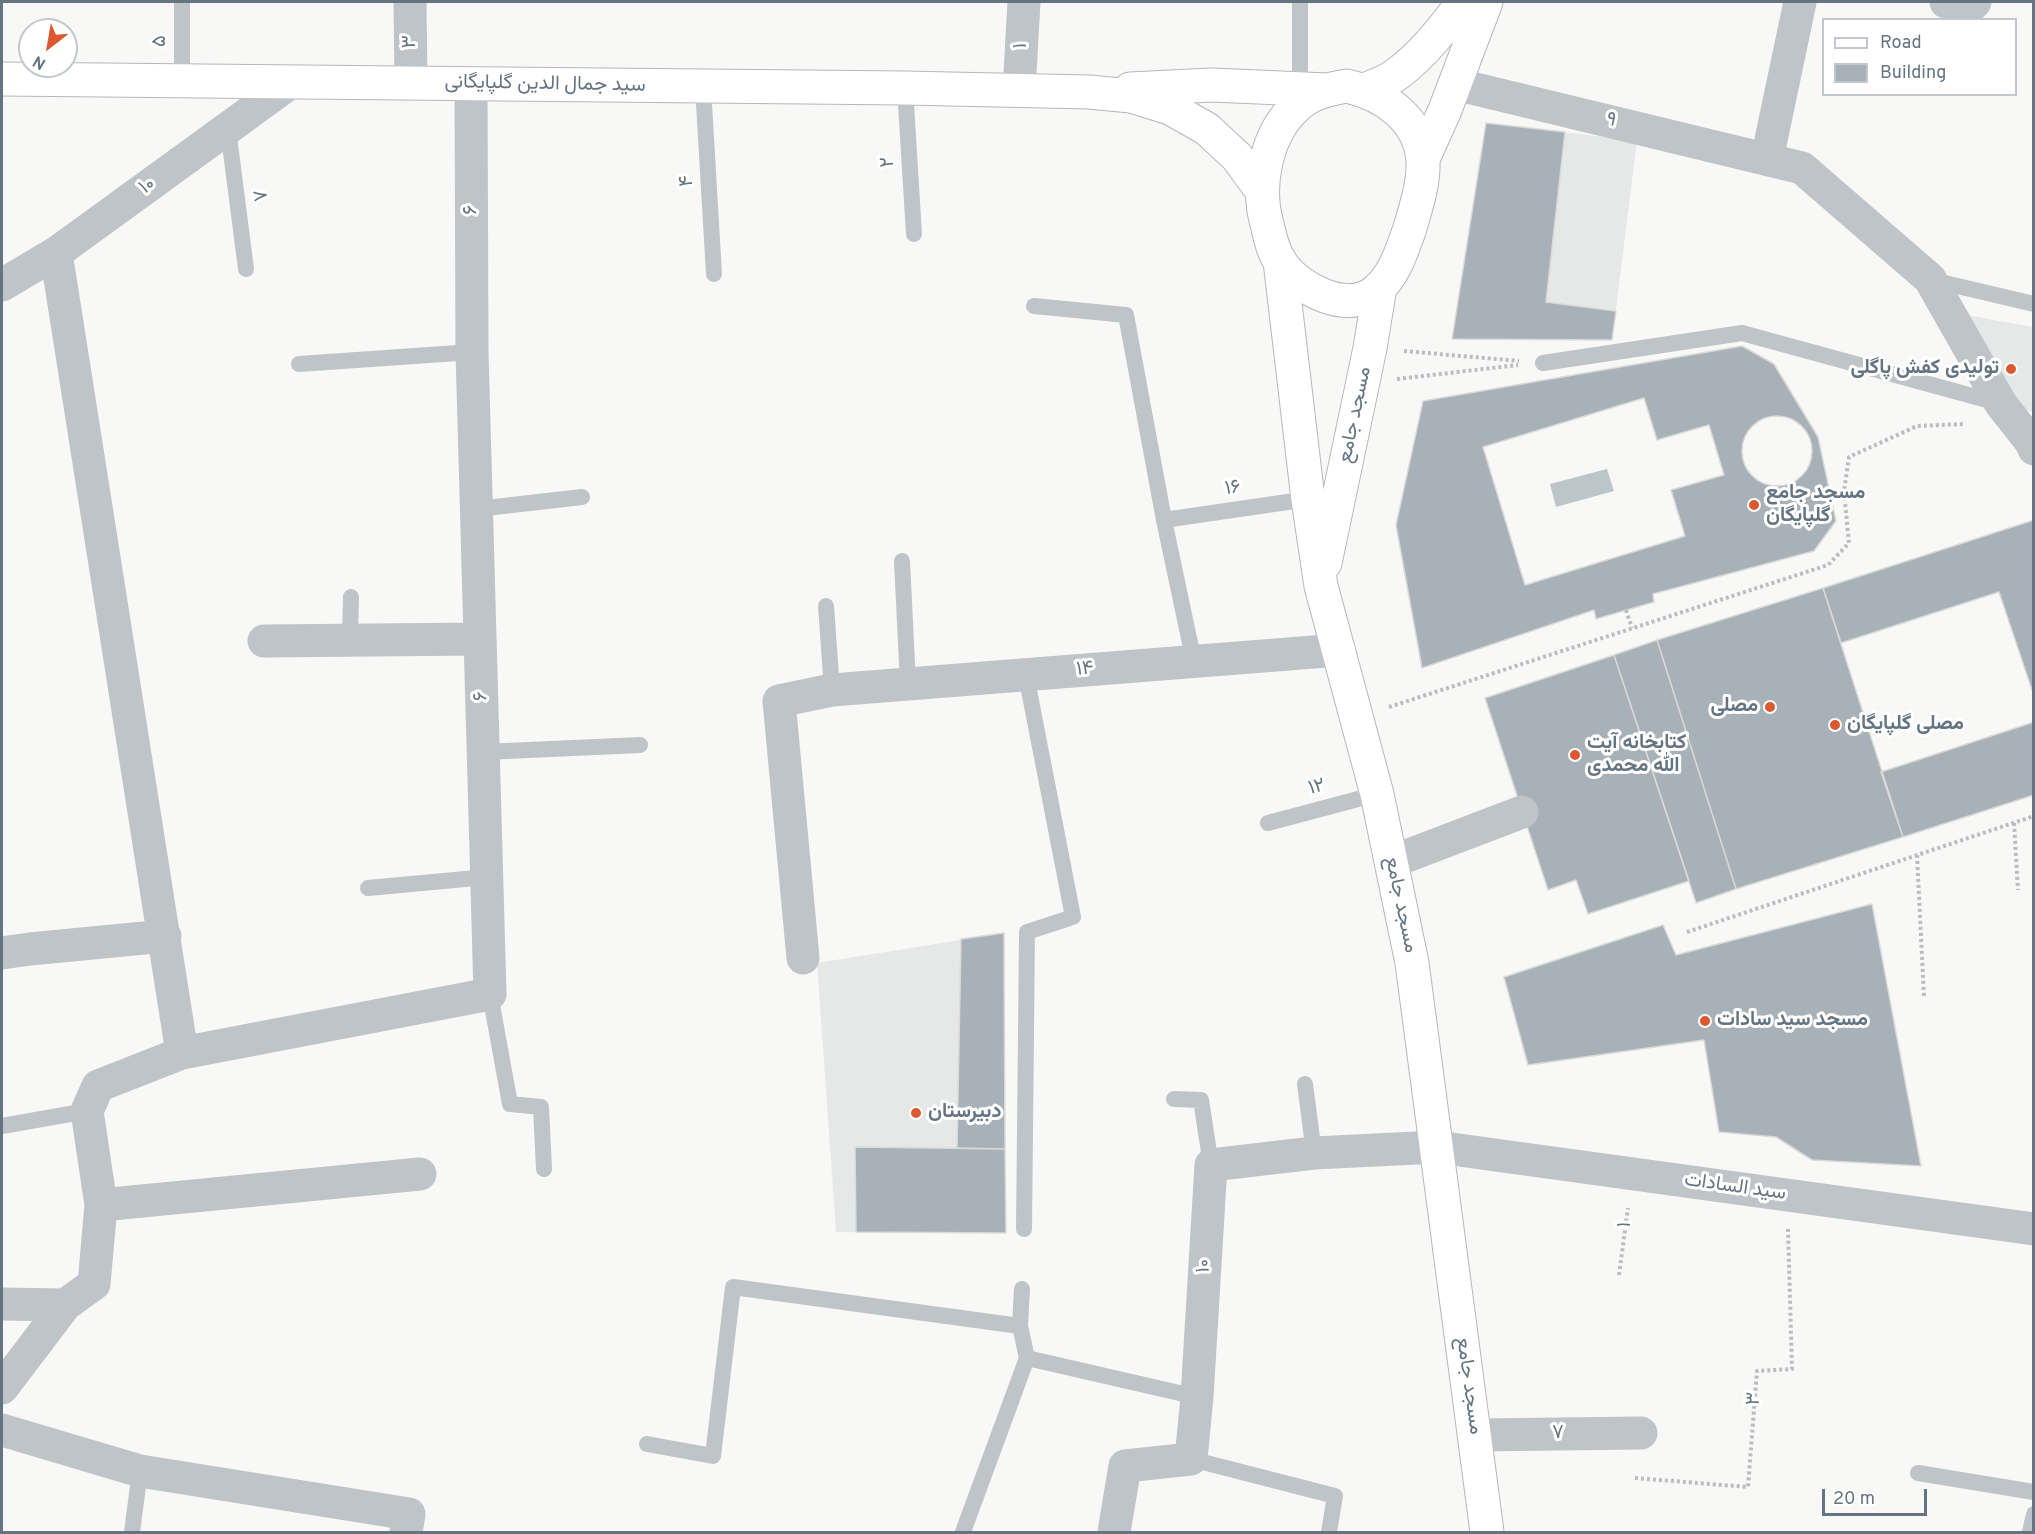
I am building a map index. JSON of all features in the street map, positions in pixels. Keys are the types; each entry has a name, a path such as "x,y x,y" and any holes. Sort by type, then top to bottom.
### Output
{"main road":[{"path":"1365,90 1391,78 1414,60 1463,2"},
{"path":"1313,88 1311,96 1297,106 1286,119 1271,145 1262,190 1264,215 1272,244 1280,261 1293,278 1306,287 1332,298 1347,300 1361,298 1374,293 1386,281 1406,240 1420,189 1423,159 1486,2"},
{"name":"سید جمال الدین گلپایگانی","path":"2,79 1089,92"},
{"path":"1089,92 1212,85 1347,87 1365,90 1381,97 1396,108 1410,123 1423,159"},
{"path":"1089,92 1131,96 1170,108 1207,129 1238,157 1262,190"},
{"path":"1280,261 1308,500 1321,586"},
{"name":"مسجد جامع","path":"1380,287 1370,348 1321,586 1377,794 1412,963 1487,1533"}],"street":[{"name":"۳","path":"410,2 411,83"},
{"name":"۱","path":"1019,91 1024,2"},
{"path":"1767,159 1800,2"},
{"name":"۱۰","path":"2,285 56,254 290,83"},
{"name":"۶","path":"471,84 472,352 490,994"},
{"name":"۹","path":"1455,84 1803,168 1930,279 2008,413 2034,449"},
{"path":"56,254 182,1053"},
{"path":"264,640 479,639"},
{"name":"۱۴","path":"803,958 779,701 832,690 1339,650"},
{"path":"1391,862 1522,812"},
{"path":"2,953 165,936"},
{"path":"2,1388 65,1305 94,1284 101,1205 87,1111 98,1086 182,1053 490,994"},
{"path":"1211,1165 1314,1153 1437,1147"},
{"name":"سید السادات","path":"1437,1147 2034,1229"},
{"name":"۱۰","path":"1191,1459 1211,1165"},
{"path":"101,1205 420,1174"},
{"path":"2,1304 65,1305"},
{"path":"2,1430 140,1471 409,1514 406,1533"},
{"name":"۷","path":"1475,1435 1641,1433"},
{"path":"1114,1533 1125,1466 1191,1459"}],"lane":[{"name":"۵","path":"182,2 182,81"},
{"path":"1300,2 1313,88"},
{"name":"۴","path":"704,87 714,274"},
{"name":"۲","path":"905,88 915,234"},
{"name":"۸","path":"228,129 246,269"},
{"path":"1930,279 2034,303"},
{"path":"1034,306 1126,315 1164,520 1194,662"},
{"path":"1543,363 1742,333 2008,413"},
{"path":"299,364 472,352"},
{"path":"477,508 582,497"},
{"name":"۱۶","path":"1164,520 1308,500"},
{"path":"902,561 908,684"},
{"path":"350,639 351,597"},
{"path":"826,606 832,690"},
{"path":"1024,1229 1027,932 1073,917 1026,675"},
{"path":"484,752 640,745"},
{"name":"۱۲","path":"1268,823 1377,794"},
{"path":"368,888 488,877"},
{"path":"490,994 510,1104 541,1107 544,1169"},
{"path":"1305,1084 1314,1153"},
{"path":"1174,1099 1201,1100 1211,1165"},
{"path":"2,1126 87,1111"},
{"path":"647,1444 712,1456 734,1287 1020,1326"},
{"path":"963,1533 1027,1358 1020,1326 1022,1289"},
{"path":"1027,1358 1197,1397"},
{"path":"1191,1459 1335,1496 1329,1533"},
{"path":"132,1533 140,1471"},
{"path":"1918,1473 2034,1492"},
{"path":"2030,1533 2034,1514"}],"path":[{"path":"1370,348 1543,363"},
{"path":"1363,382 1543,363"},
{"path":"1357,717 1828,565 1848,543 1844,491 1849,457 1917,426 2008,413"},
{"path":"1626,610 1632,628"},
{"path":"1687,932 2034,816"},
{"path":"2014,823 2018,890"},
{"path":"1917,855 1924,997"},
{"name":"۱","path":"1619,1275 1632,1174"},
{"name":"۳","path":"1635,1478 1749,1486 1757,1371 1792,1370 1787,1195"}],"shaded area":[{"path":"1486,123 1637,141 1612,340 1452,339"},
{"path":"1966,315 2033,327 2033,412 2020,407"},
{"path":"1607,469 1614,491 1556,507 1550,484"},
{"name":"دبیرستان","path":"1004,933 1006,1233 836,1232 817,963"}],"building":[{"path":"1486,123 1565,132 1546,302 1616,311 1612,340 1452,339"},
{"name":"مسجد جامع گلپایگان","path":"1742,346 1774,364 1818,437 1836,521 1814,551 1653,594 1654,602 1596,619 1594,610 1422,668 1396,525 1423,401","holes":["1644,398 1657,440 1709,425 1724,475 1671,490 1685,536 1525,585 1483,447"]},
{"path":"1777,416 1796,422 1806,432 1812,451 1806,470 1796,480 1777,486 1758,480 1748,470 1742,451 1748,432 1758,422"},
{"path":"2034,520 2034,696 1999,592 1841,643 1823,588"},
{"name":"مصلی","path":"1823,588 1903,837 1736,889 1657,640"},
{"path":"1657,640 1736,889 1696,903 1614,655"},
{"name":"کتابخانه آیت الله محمدی","path":"1614,655 1689,881 1588,914 1576,880 1548,890 1485,698"},
{"path":"2034,722 2034,795 1903,837 1881,772"},
{"name":"مسجد سید سادات","path":"1872,904 1921,1166 1812,1160 1776,1137 1719,1132 1704,1040 1528,1065 1504,977 1663,925 1676,955"},
{"path":"1004,933 1005,1149 957,1148 961,939"},
{"path":"855,1147 1005,1149 1006,1233 856,1232"}],"place":[{"name":"تولیدی کفش پاگلی","path":"2011,369"},
{"name":"مسجد جامع گلپایگان","path":"1754,505"},
{"name":"مصلی","path":"1770,707"},
{"name":"مصلی گلپایگان","path":"1835,725"},
{"name":"کتابخانه آیت الله محمدی","path":"1575,755"},
{"name":"مسجد سید سادات","path":"1705,1021"},
{"name":"دبیرستان","path":"916,1113"}]}
